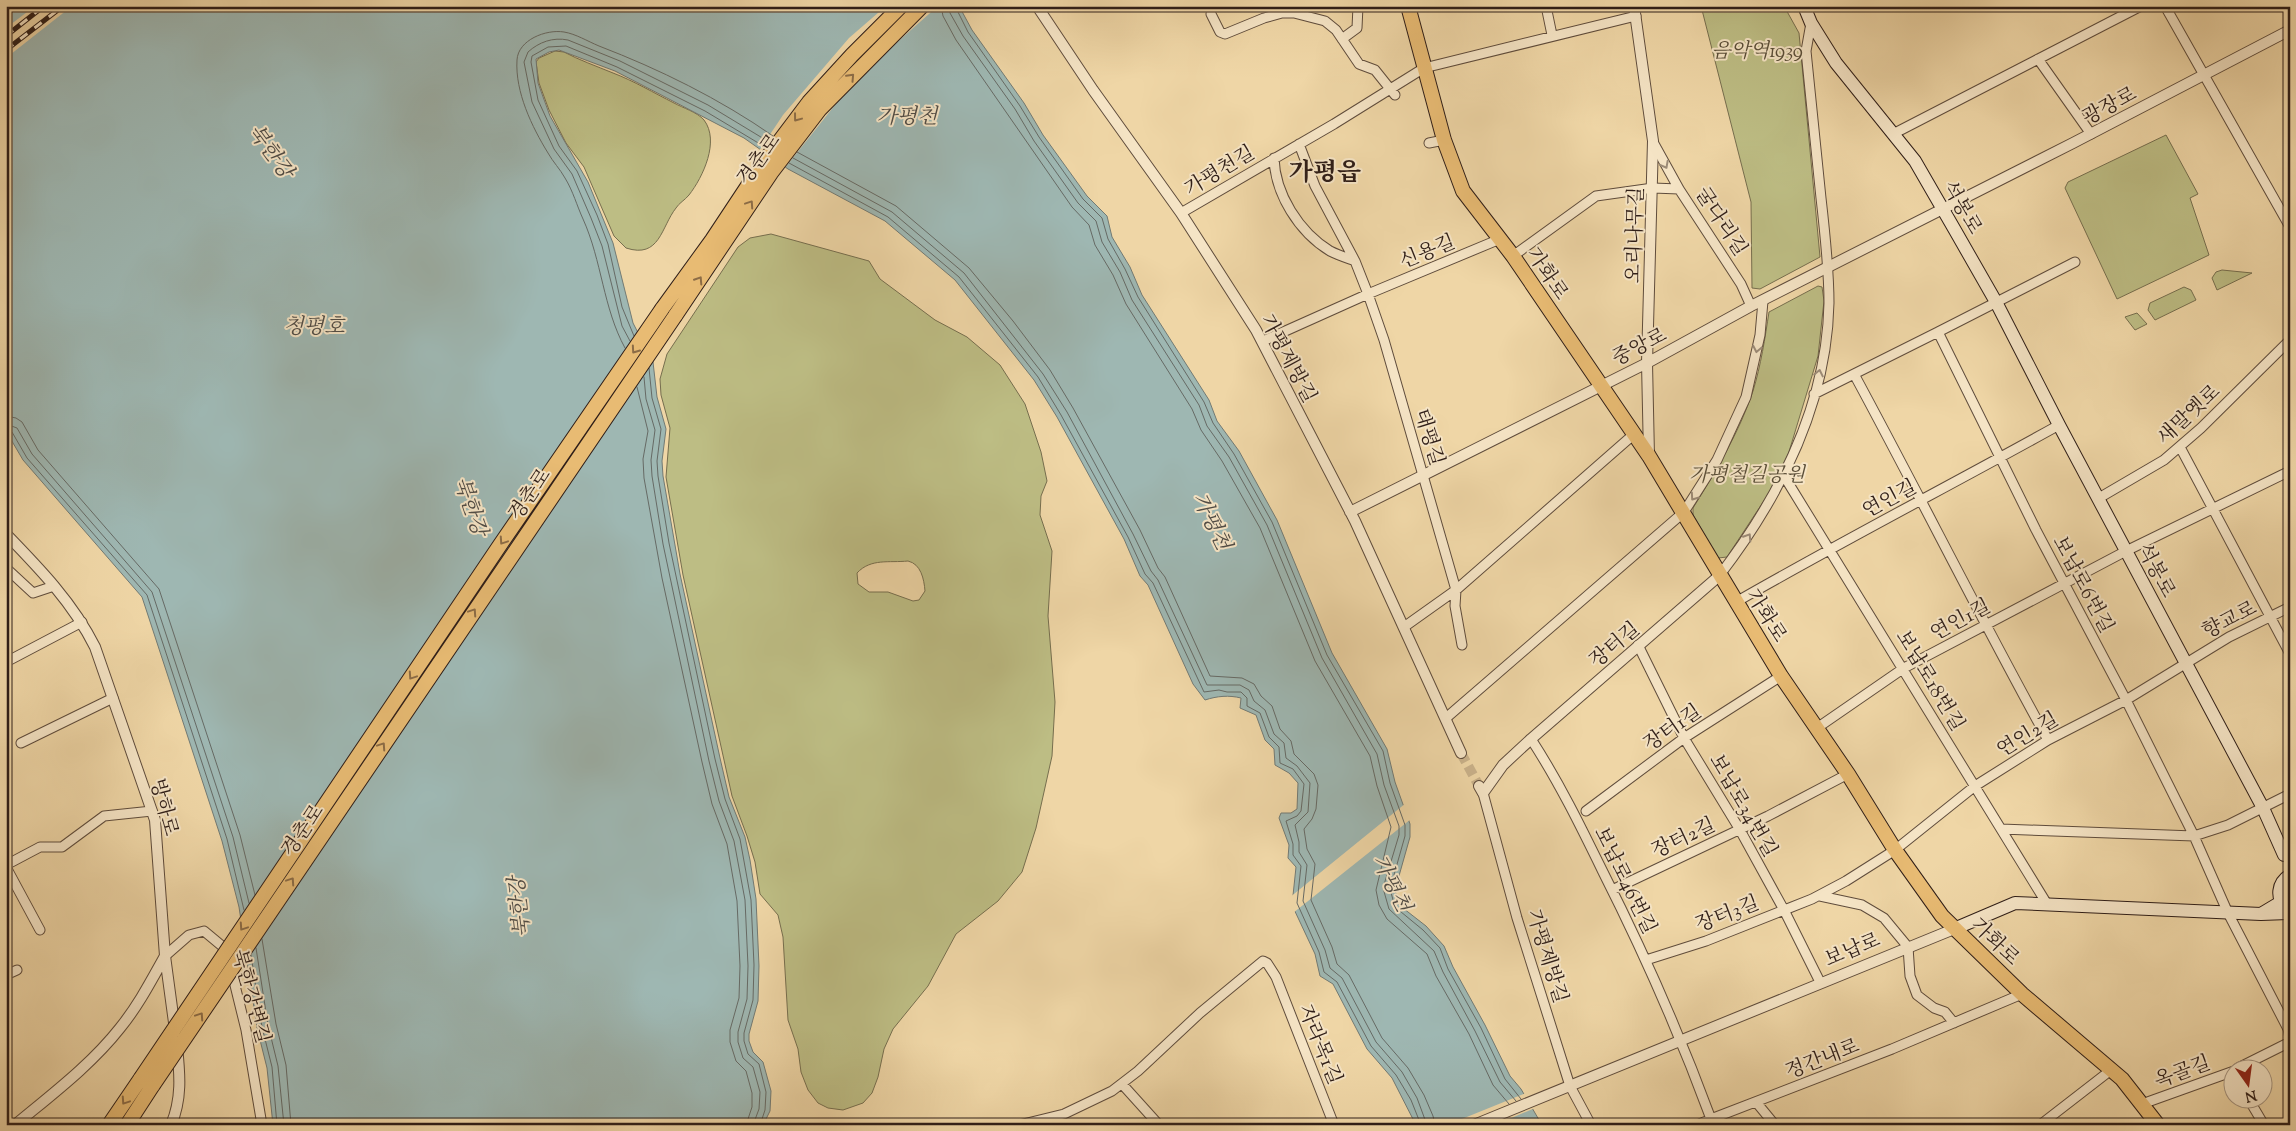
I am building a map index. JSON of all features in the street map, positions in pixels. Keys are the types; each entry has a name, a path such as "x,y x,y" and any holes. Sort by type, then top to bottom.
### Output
{"main road":[{"name":"경춘로","path":"127,1125 675,316 763,162 809,102 852,54 901,6"},
{"name":"경춘로","path":"109,1125 500,546 662,310 820,109 922,6"},
{"name":"가화로","path":"1408,6 1444,140 1463,191 1513,256 1633,436 1649,456 1781,676 1848,774 1895,850 1942,916 1954,929 2022,994 2122,1079 2158,1125"},
{"name":"석봉로","path":"1804,6 1811,23 1836,63 1915,161 1996,302 2059,426 2186,662 2287,857"},
{"path":"2287,857 2284,869 2286,879 2279,889 2287,909"},
{"name":"보납로","path":"1954,929 2015,903 2261,914 2287,909"}],"street":[{"name":"가평제방길","path":"1036,6 1093,90 1181,213 1262,341 1350,512 1461,754"},
{"path":"1342,39 1357,28 1358,6"},
{"path":"1424,68 1552,36 1546,6"},
{"path":"1893,134 2141,6"},
{"path":"2165,6 2290,227"},
{"name":"오리나무길","path":"1552,36 1635,11 1653,141 1647,363 1649,456"},
{"path":"1211,14 1222,33 1228,33 1272,15 1294,13 1331,24 1359,64 1375,70 1392,92"},
{"path":"1720,576 1766,510 1794,456 1814,394 1825,342 1829,305 1828,267 1806,51 1811,23"},
{"name":"광장로","path":"1943,209 2290,30"},
{"path":"2038,59 2091,134"},
{"name":"가평천길","path":"1181,213 1392,92 1424,68"},
{"path":"1429,143 1444,140"},
{"path":"1653,141 1679,188"},
{"path":"1299,144 1316,186 1355,262 1368,294"},
{"name":"가평천길","path":"1274,158 1281,189 1288,205 1302,226 1329,250 1355,262"},
{"name":"굴다리길","path":"1513,256 1596,196 1653,188 1679,188 1741,284 1751,306"},
{"name":"중앙로","path":"1350,512 1647,363 1751,306 1943,209"},
{"name":"신용길","path":"1262,341 1368,294 1500,240"},
{"path":"1814,394 2075,262"},
{"name":"태평길","path":"1368,294 1384,340 1456,590 1455,606 1462,645"},
{"path":"1446,718 1684,512 1717,460 1746,397 1760,335 1763,301"},
{"name":"보납로6번길","path":"1938,332 2064,584 2126,700 2194,836 2228,913 2288,1029 2290,1038"},
{"name":"새말옛로","path":"2099,498 2154,467 2180,447 2290,340"},
{"path":"1854,374 1922,500 1985,626 2048,740"},
{"name":"연인길","path":"1736,602 1829,548 2059,426"},
{"path":"1404,627 1456,590 1633,436"},
{"path":"2180,447 2269,618 2290,654"},
{"name":"연인1길","path":"1817,728 1904,668 2126,551 2290,471"},
{"name":"보납로18번길","path":"1784,476 1904,668 2047,904"},
{"name":"방하로","path":"6,534 10,541 54,586 82,622 95,647 155,820 159,848 165,956 180,1078 176,1112 171,1125"},
{"path":"8,572 33,593 54,586"},
{"name":"장터길","path":"1531,739 1638,644 1674,617 1720,576"},
{"name":"향교로","path":"2186,662 2229,637 2290,607"},
{"path":"6,662 82,622"},
{"name":"보납로34번길","path":"1638,644 1684,738 1740,830 1784,910 1820,982"},
{"name":"연인2길","path":"1895,850 1976,786 2048,740 2126,700 2186,662"},
{"name":"장터1길","path":"1586,811 1684,738 1781,676"},
{"path":"21,743 113,698"},
{"name":"가평제방길","path":"1531,739 1503,765 1481,790 1570,1086 1590,1125"},
{"name":"보납로46번길","path":"1531,739 1559,782 1646,960 1682,1041"},
{"name":"장터2길","path":"1612,890 1740,830 1848,774"},
{"path":"2001,829 2194,836 2228,825 2290,794"},
{"path":"40,930 6,866 40,847 62,847 104,816 152,811"},
{"name":"장터3길","path":"1646,960 1706,941 1820,896 1895,850"},
{"path":"1820,896 1845,900 1870,908 1884,918 1908,947 1910,976 1917,995 1934,1008 1946,1012 1954,1023"},
{"name":"보납로","path":"1474,1125 1682,1041 1820,982 1954,929"},
{"name":"북한강변길","path":"165,956 189,935 204,931 222,946 230,965 246,1030 262,1125"},
{"path":"15,1125 97,1054 120,1028 140,1000 165,956"},
{"name":"자라목1길","path":"1122,1084 1260,962 1267,963 1276,977 1334,1125"},
{"path":"6,975 17,970"},
{"name":"정간내로","path":"1696,1125 1954,1023 2022,994"},
{"path":"1682,1041 1711,1119"},
{"name":"옥골길","path":"2259,1058 2290,1042"},
{"path":"2040,1125 2111,1070"},
{"name":"옥골길","path":"2142,1104 2224,1075"},
{"path":"1019,1125 1064,1114 1101,1098 1122,1084 1159,1125"},
{"path":"1756,1102 1775,1125"},
{"path":"2254,1108 2264,1125"}],"green space":[{"name":"음악역1939","path":"1701,6 1784,6 1799,33 1820,257 1760,289 1752,288 1751,202"},
{"path":"555,51 564,52 621,76 690,110 704,120 709,129 710,148 700,179 689,195 676,208 658,239 646,249 626,248 614,236 584,167 566,143 549,110 539,83 536,62 539,58"},
{"path":"2166,135 2198,194 2190,198 2209,255 2117,299 2065,188 2068,182"},
{"path":"771,234 869,261 880,279 935,320 967,337 1000,365 1025,404 1041,452 1047,481 1041,496 1040,515 1052,551 1048,616 1055,702 1052,756 1036,828 1022,872 998,901 956,934 928,986 893,1029 884,1049 878,1077 872,1093 863,1103 843,1110 828,1108 818,1103 808,1090 801,1072 798,1049 788,1020 783,937 778,915 760,894 755,862 732,796 683,575 666,477 670,428 661,395 660,379 667,354 738,247 750,238","holes":["908,561 919,569 924,582 925,591 919,600 913,601 888,592 869,592 858,584 857,573 868,565"]},
{"path":"2222,270 2252,273 2217,290 2212,278 2216,272"},
{"name":"가평철길공원","path":"1818,286 1822,287 1824,301 1818,356 1788,455 1773,487 1727,557 1718,558 1693,515 1693,508 1726,451 1747,407 1758,371 1769,312"},
{"path":"2184,287 2191,290 2196,300 2155,320 2148,310 2150,303"},
{"path":"2137,313 2147,324 2135,330 2125,317"}],"water":[{"name":"청평호","path":"6,6 959,6 972,30 1024,103 1043,135 1087,196 1107,216 1112,237 1130,267 1142,295 1209,400 1217,421 1239,451 1277,520 1332,653 1387,749 1395,782 1410,824 1410,837 1395,890 1399,905 1426,926 1444,946 1510,1076 1521,1089 1542,1125 1416,1125 1392,1078 1367,1049 1333,984 1320,976 1315,954 1292,905 1296,867 1288,858 1289,845 1279,818 1281,813 1291,813 1297,809 1298,783 1289,773 1275,765 1274,749 1265,740 1256,715 1240,708 1241,698 1223,696 1205,700 1193,684 1148,585 1140,576 1124,539 1057,417 1034,380 955,280 885,221 788,169 744,138 615,71 559,50 549,52 536,59 538,83 550,116 588,182 613,243 633,323 653,362 657,397 666,429 662,461 663,476 680,574 729,797 745,837 750,860 756,899 759,966 758,1001 749,1034 749,1041 753,1052 763,1062 771,1091 770,1111 763,1125 273,1125 267,1068 257,1028 239,907 222,841 142,597 23,460 6,431"}],"pier":[{"path":"35,6 72,6 6,58 6,28"},
{"path":"886,6 938,6 894,45 839,100 784,169 759,151 783,115 849,38"},
{"path":"1406,803 1411,819 1293,913 1289,898"},
{"path":"1526,1093 1535,1108 1495,1125 1447,1125"},
{"path":"769,1120 766,1125 634,1125"}],"tunnel":[{"path":"1461,753 1479,786"}],"railway":[{"path":"6,36 44,6"},
{"path":"6,50 63,6"}],"district":[{"name":"가평읍","path":"1325,171"}],"water label":[{"name":"가평천","path":"907,116"},
{"name":"북한강","path":"271,151"},
{"name":"북한강","path":"471,506"},
{"name":"가평천","path":"1212,521"},
{"name":"가평천","path":"1392,883"},
{"name":"북한강","path":"519,907"}]}
